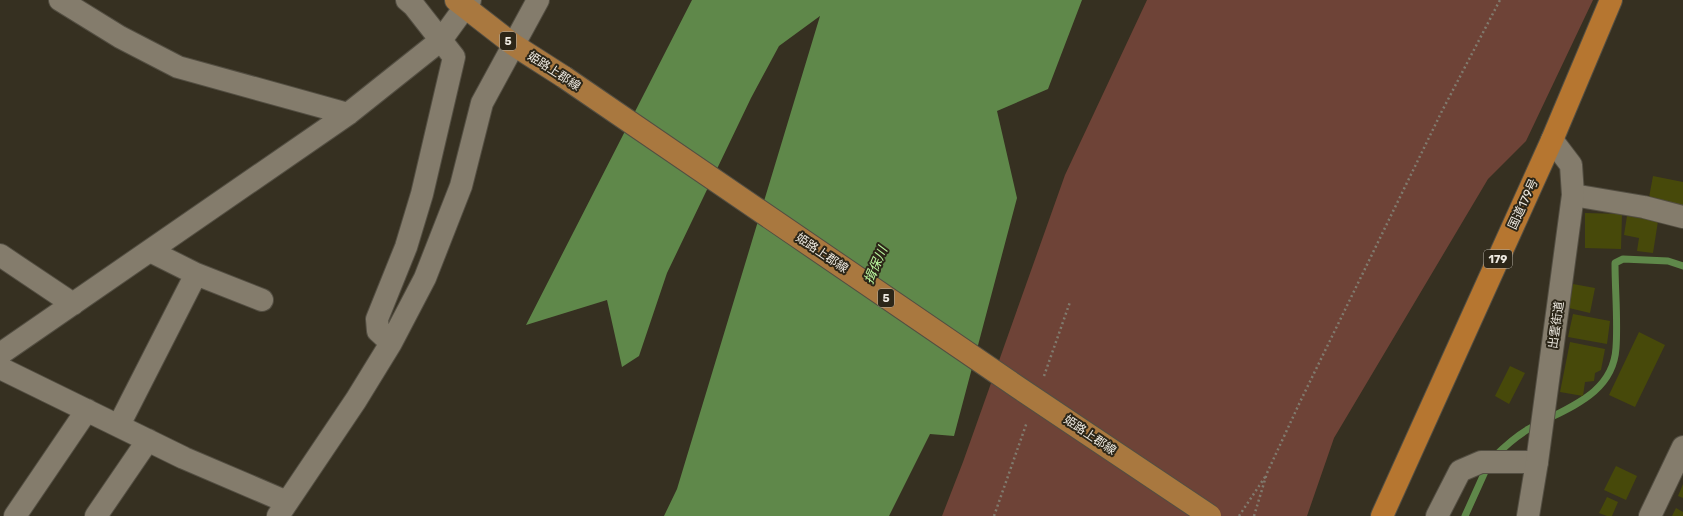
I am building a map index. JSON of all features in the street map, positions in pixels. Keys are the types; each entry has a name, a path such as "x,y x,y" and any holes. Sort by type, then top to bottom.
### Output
{"highway":[{"name":"国道179号","path":"1382,516 1552,140 1611,0"}],"main road":[{"name":"姫路上郡線","path":"463,2 514,45 564,77 1019,388 1210,516"}],"street":[{"path":"60,0 120,37 178,67 348,114"},
{"path":"391,343 378,331 377,319 406,247 422,194 454,57 414,6 407,0"},
{"path":"0,368 119,425 283,509 356,400 391,343 425,278 458,193 482,103 538,0"},
{"path":"0,354 348,114 441,40 463,2"},
{"name":"出雲街道","path":"1528,516 1537,462 1574,195 1571,165 1552,140"},
{"path":"1574,195 1644,207 1683,217"},
{"path":"150,251 196,274 262,300"},
{"path":"0,254 73,304"},
{"path":"119,425 196,274"},
{"path":"15,516 87,410"},
{"path":"96,516 148,440"},
{"path":"1650,516 1683,446"},
{"path":"1437,516 1460,471 1491,462 1537,462"}],"path":[{"path":"1254,516 1267,473 1303,395 1442,111 1500,0"},
{"path":"1239,516 1267,473"}],"shaded area":[{"path":"1147,0 1593,0 1526,141 1488,179 1334,438 1307,516 942,516 963,462 1065,175"}],"water":[{"name":"揖保川","path":"692,0 1082,0 1048,89 997,111 1017,198 954,436 930,434 889,516 664,516 677,489 820,16 779,46 751,98 667,273 639,356 622,367 607,300 526,325"}],"building":[{"path":"1653,176 1683,182 1683,210 1648,203"},
{"path":"1585,213 1622,214 1621,249 1585,248"},
{"path":"1627,216 1658,221 1653,253 1637,251 1639,238 1624,235"},
{"path":"1573,284 1595,288 1590,313 1569,308"},
{"path":"1573,314 1610,321 1607,344 1568,337"},
{"path":"1639,332 1665,345 1635,407 1609,395"},
{"path":"1570,342 1605,349 1601,370 1595,373 1594,381 1585,382 1583,396 1560,392"},
{"path":"1510,366 1525,373 1509,404 1495,396"},
{"path":"1616,466 1637,476 1626,500 1604,490"},
{"path":"1683,484 1683,498 1678,496"},
{"path":"1607,497 1618,502 1612,516 1599,513"},
{"path":"1676,508 1683,512 1683,516 1672,516"}],"waterway":[{"path":"1494,457 1521,433 1586,398 1597,389 1606,378 1613,364 1617,337 1615,263 1623,259 1668,261 1683,266"},
{"path":"1465,516 1488,465"}]}
